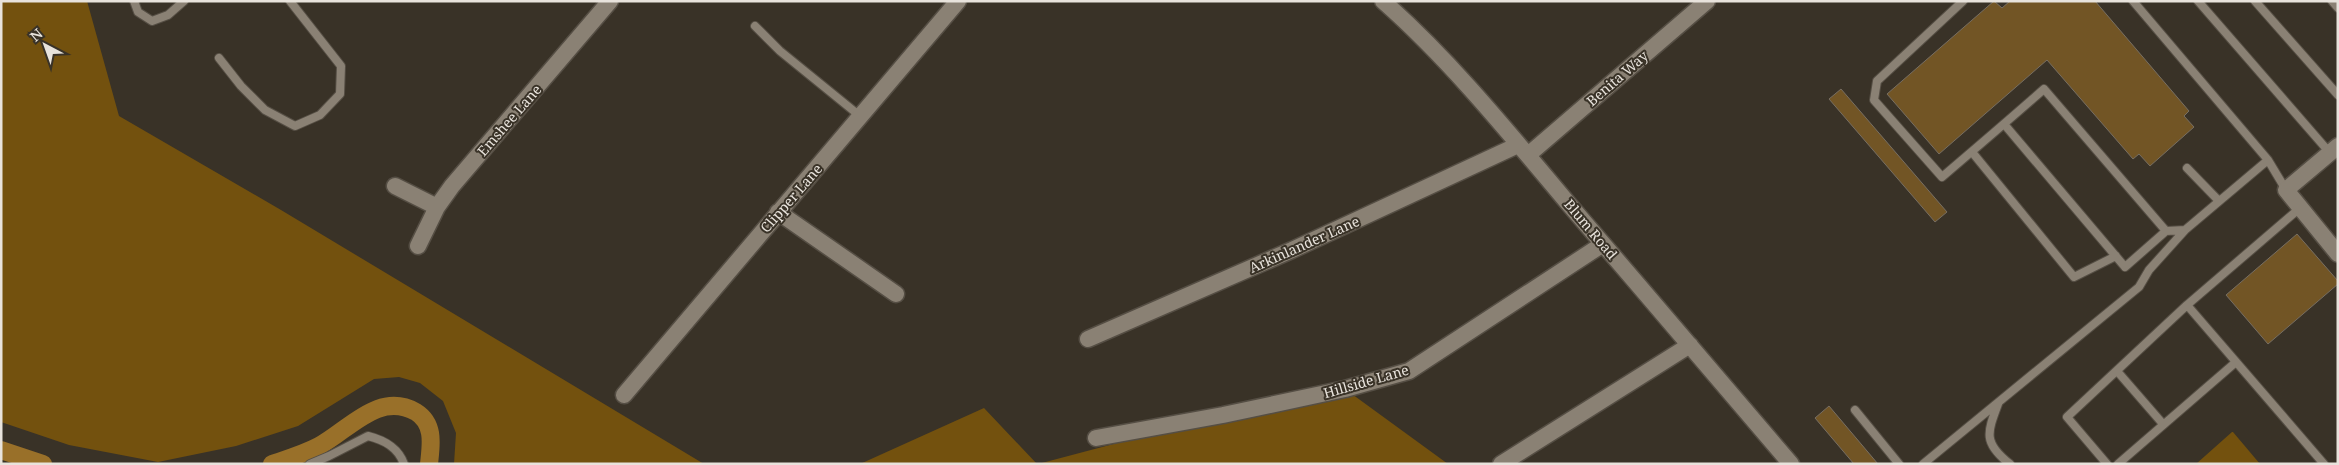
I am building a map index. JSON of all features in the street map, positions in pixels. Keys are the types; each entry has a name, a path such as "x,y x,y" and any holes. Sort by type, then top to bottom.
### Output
{"street":[{"name":"Emshee Lane","path":"418,246 437,206 452,186 610,1"},
{"name":"Clipper Lane","path":"624,395 958,1"},
{"name":"Blum Road","path":"1383,1 1443,59 1791,464"},
{"name":"Benita Way","path":"1523,150 1706,1"},
{"path":"2334,149 2286,190 2338,254"},
{"name":"Arkinlander Lane","path":"1088,339 1523,150"},
{"path":"395,186 437,206"},
{"path":"778,212 896,294"},
{"name":"Hillside Lane","path":"1096,438 1232,413 1345,389 1409,371 1603,244"},
{"path":"1501,464 1690,345"}],"lane":[{"path":"134,1 138,12 152,21 168,15 184,1"},
{"path":"219,58 241,86 265,110 295,126 320,115 340,94 341,66 290,1"},
{"path":"1963,1 1877,81 1874,100 1942,177 2044,89 2166,232"},
{"path":"2133,1 2268,160 2286,190"},
{"path":"2198,1 2334,149"},
{"path":"2255,1 2338,95"},
{"path":"2332,1 2338,8"},
{"path":"755,26 780,51 860,116"},
{"path":"2004,124 2125,267 2166,232 2185,230"},
{"path":"1972,152 2074,277 2116,256"},
{"path":"1923,464 2139,287 2150,270 2185,230 2268,160"},
{"path":"2187,168 2219,201"},
{"path":"2107,464 2067,417 2187,305 2300,208"},
{"path":"2187,305 2324,464"},
{"path":"2118,464 2236,362"},
{"path":"2116,371 2163,424"},
{"path":"1998,402 1988,430 1991,443 2010,464"},
{"path":"1856,410 1899,464"},
{"path":"310,464 368,436 384,440 401,455 404,464"}],"shaded area":[{"path":"1,1 87,1 119,116 281,210 704,464 454,464 456,433 443,401 420,383 399,377 374,379 298,426 236,446 158,462 69,445 1,422"},
{"path":"1345,389 1448,464 1038,464 1223,415"},
{"path":"984,408 1037,464 860,464"},
{"path":"2232,432 2260,464 2196,464"}],"building":[{"path":"1994,1 2002,8 2010,1 2095,1 2189,111 2184,116 2194,127 2150,166 2139,154 2133,159 2047,60 1939,154 1887,94"},
{"path":"1841,89 1947,212 1935,222 1829,99"},
{"path":"2297,234 2338,281 2338,284 2268,344 2226,295"},
{"path":"1829,406 1878,464 1854,464 1815,418"}],"waterway":[{"path":"272,464 313,449 365,415 377,409 390,406 402,407 416,412 422,417 429,429 430,435 429,464"},
{"path":"1,450 43,464"}]}
